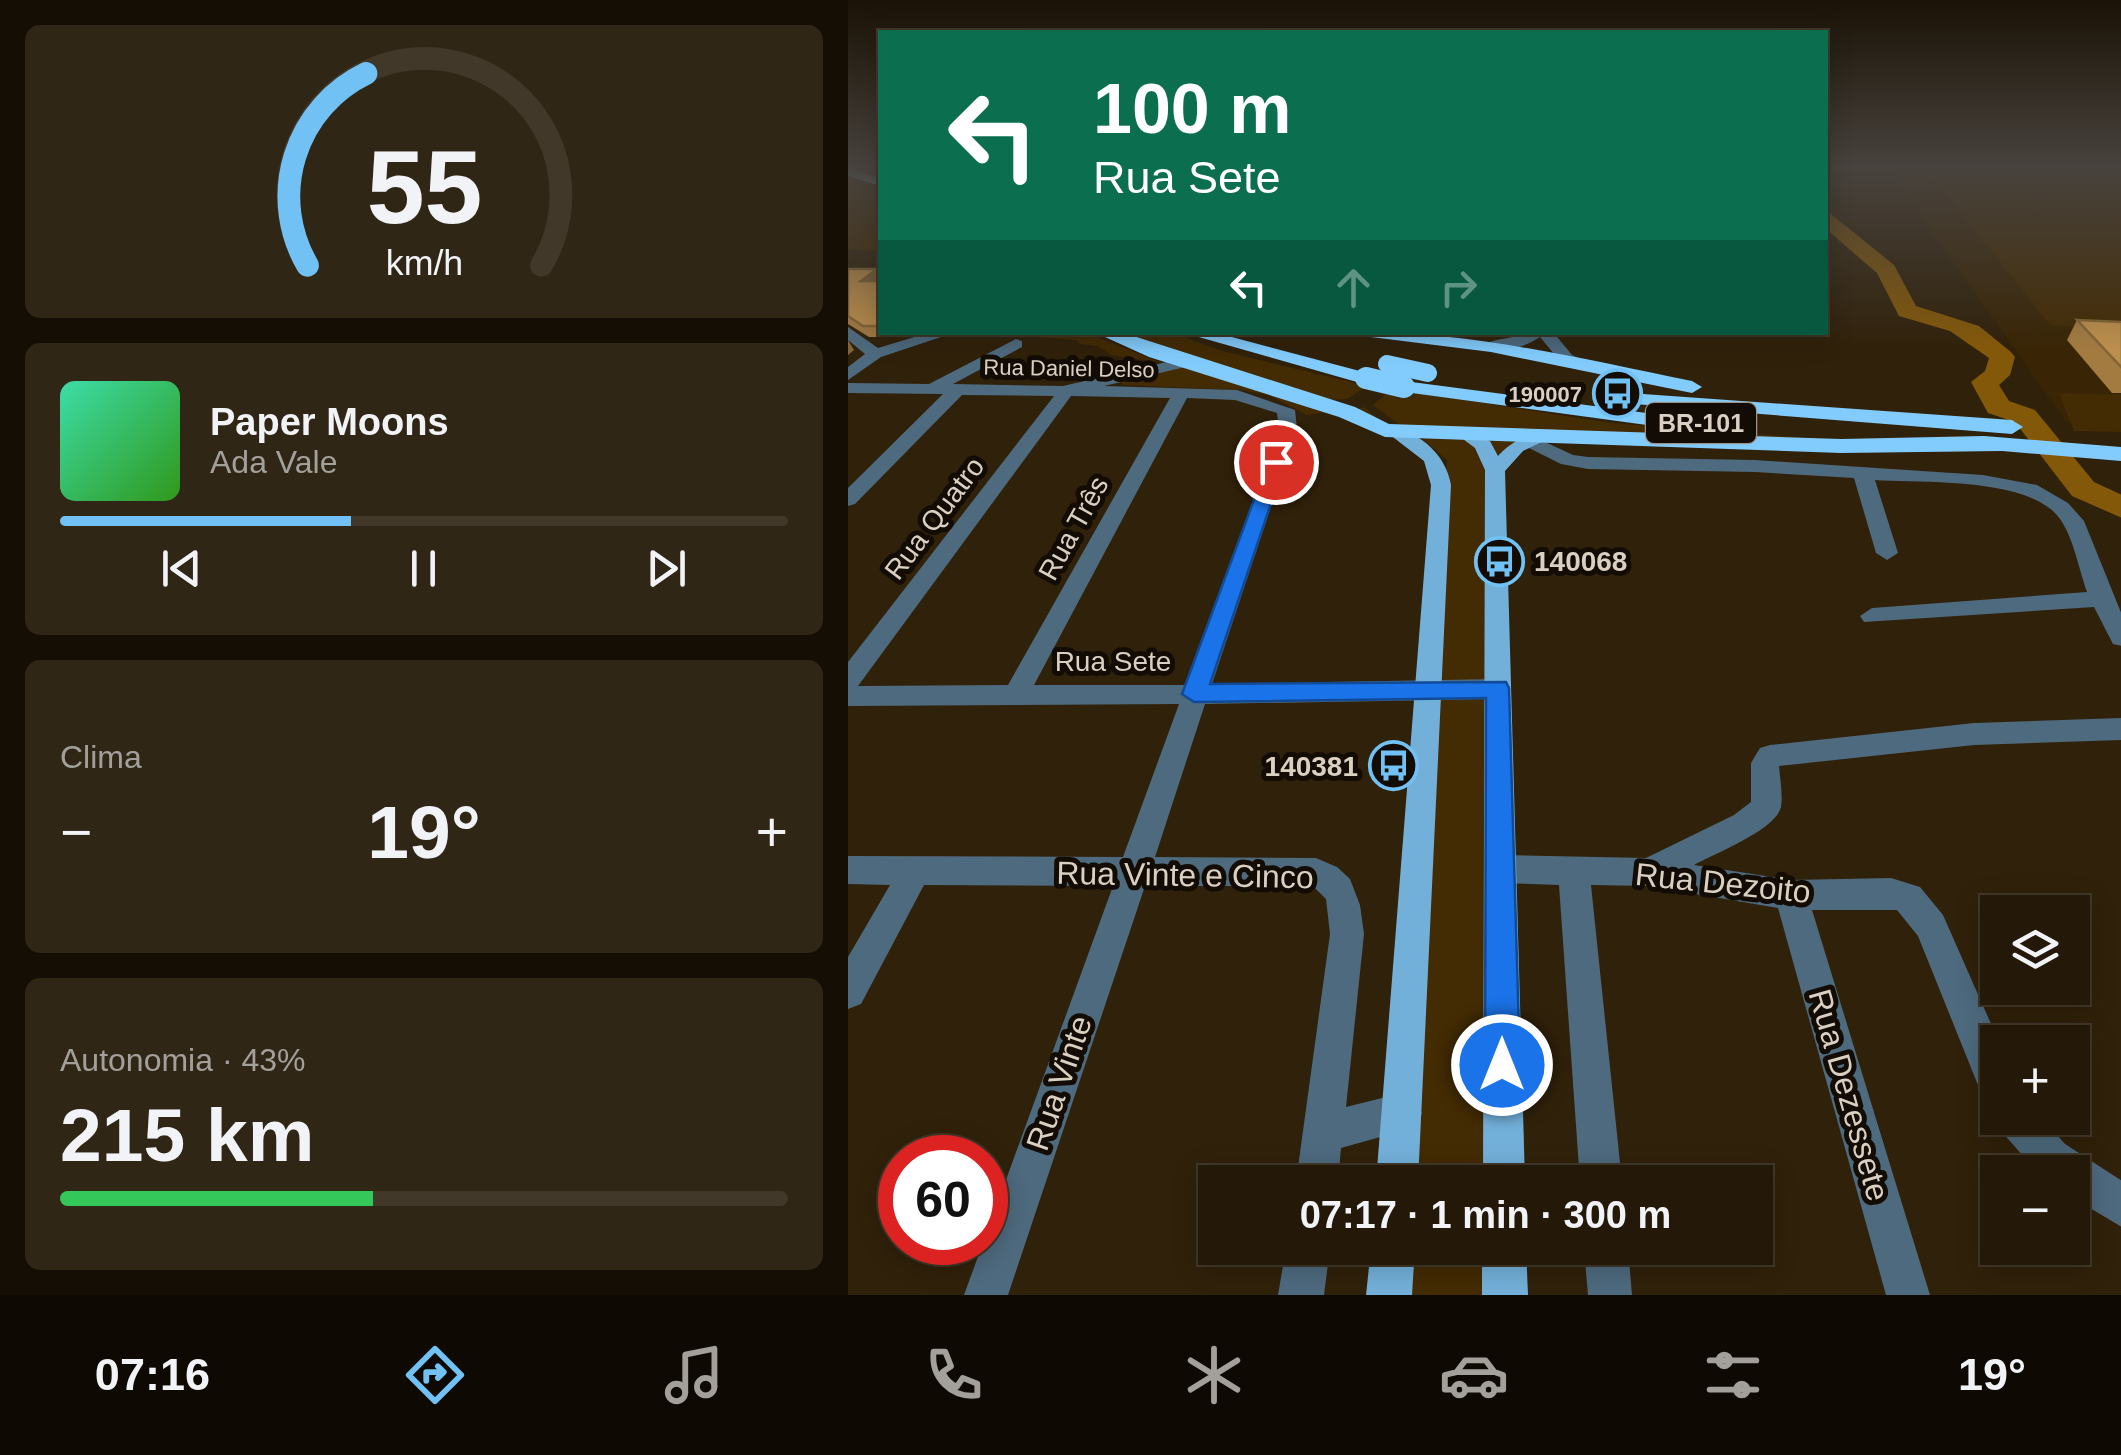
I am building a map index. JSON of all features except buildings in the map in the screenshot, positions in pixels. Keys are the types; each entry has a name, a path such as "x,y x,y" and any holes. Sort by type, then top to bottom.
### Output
{"highway":[{"path":"1112,335 1394,431 1464,432"},
{"name":"BR-101","path":"1201,335 1404,386 1665,421 1994,435 2054,430 2122,435"},
{"name":"BR-101","path":"1265,335 1428,372 1586,394 1847,416 1994,435 2028,446 2122,454"},
{"path":"1392,335 1491,346 1847,416"},
{"path":"1347,412 1426,340"},
{"name":"BR-101","path":"1464,432 1978,448 1994,435"}],"main road":[{"path":"1394,431 1426,451 1440,472 1440,532 1426,690 1398,1165"},
{"path":"1464,432 1483,445 1495,470 1504,1165"},
{"path":"1495,470 1516,448 1540,437"},
{"path":"1389,1295 1391,1265"},
{"path":"1504,1265 1505,1295"}],"street":[{"path":"848,332 874,354"},
{"path":"848,375 874,354 939,335"},
{"path":"1491,346 1518,344 1535,335"},
{"path":"1544,335 1566,358 1600,370"},
{"path":"934,388 1016,344"},
{"path":"1068,390 1188,362"},
{"name":"Rua Daniel Delso","path":"848,388 1182,392 1237,395 1286,410"},
{"path":"848,500 958,388"},
{"name":"Rua Quatro","path":"848,681 1068,390"},
{"name":"Rua Três","path":"1017,693 1182,392"},
{"name":"Rua Vinte","path":"986,1295 1288,429 1286,410"},
{"path":"1540,437 1568,460 1588,463 1756,466 2009,484 2047,497 2072,521 2101,599 2122,638"},
{"path":"1863,474 1886,552"},
{"path":"1872,616 2101,599"},
{"name":"Rua Sete","path":"848,696 1498,688"},
{"path":"1649,872 1745,824 1766,808 1765,763 1770,756 1956,735 2122,729"},
{"name":"Rua Dezoito","path":"1501,869 1649,872 1791,895 1891,893 1908,898 1931,926 1980,1048"},
{"name":"Rua Vinte e Cinco","path":"848,870 1316,872 1338,885 1344,900 1347,934 1319,1165"},
{"path":"848,991 915,872"},
{"path":"1574,872 1600,1165"},
{"name":"Rua Dezessete","path":"1791,895 1908,1295"},
{"path":"1324,1132 1402,1113"},
{"path":"2030,1135 2047,1155"},
{"path":"2090,1185 2122,1206"},
{"path":"1301,1295 1305,1265"},
{"path":"1607,1265 1610,1295"}],"shaded area":[{"path":"848,228 878,228 878,251 848,249"},
{"path":"1930,228 2121,228 2121,426 2066,422"},
{"path":"1973,228 2121,228 2121,329 2050,325"},
{"path":"1092,335 1159,362 1111,355 1077,340 1034,337"},
{"path":"1126,335 1179,335 1222,351 1367,386 1347,399 1326,400"},
{"path":"1184,366 1354,410 1365,407 1383,424 1373,430 1327,412 1307,415 1268,395 1241,390 1122,385"},
{"path":"1391,389 1611,423 1891,444 1400,425 1373,405"},
{"path":"2059,393 2121,395 2121,432 2074,431"},
{"path":"1420,437 1521,437 1491,477 1491,1165 1412,1165 1447,460"},
{"path":"1407,1265 1491,1265 1491,1295 1406,1295"}],"waterway":[{"path":"1835,228 1886,270 1907,311 1959,326 1992,346 2002,357 1997,375 1984,382 1998,407 2025,416 2083,489 2122,508"}],"place":[{"name":"190007","path":"1617,394"},
{"name":"140068","path":"1499,561"},
{"name":"140381","path":"1393,766"}],"route":[{"path":"1276,462 1194,694 1498,688 1502,1065"}]}
